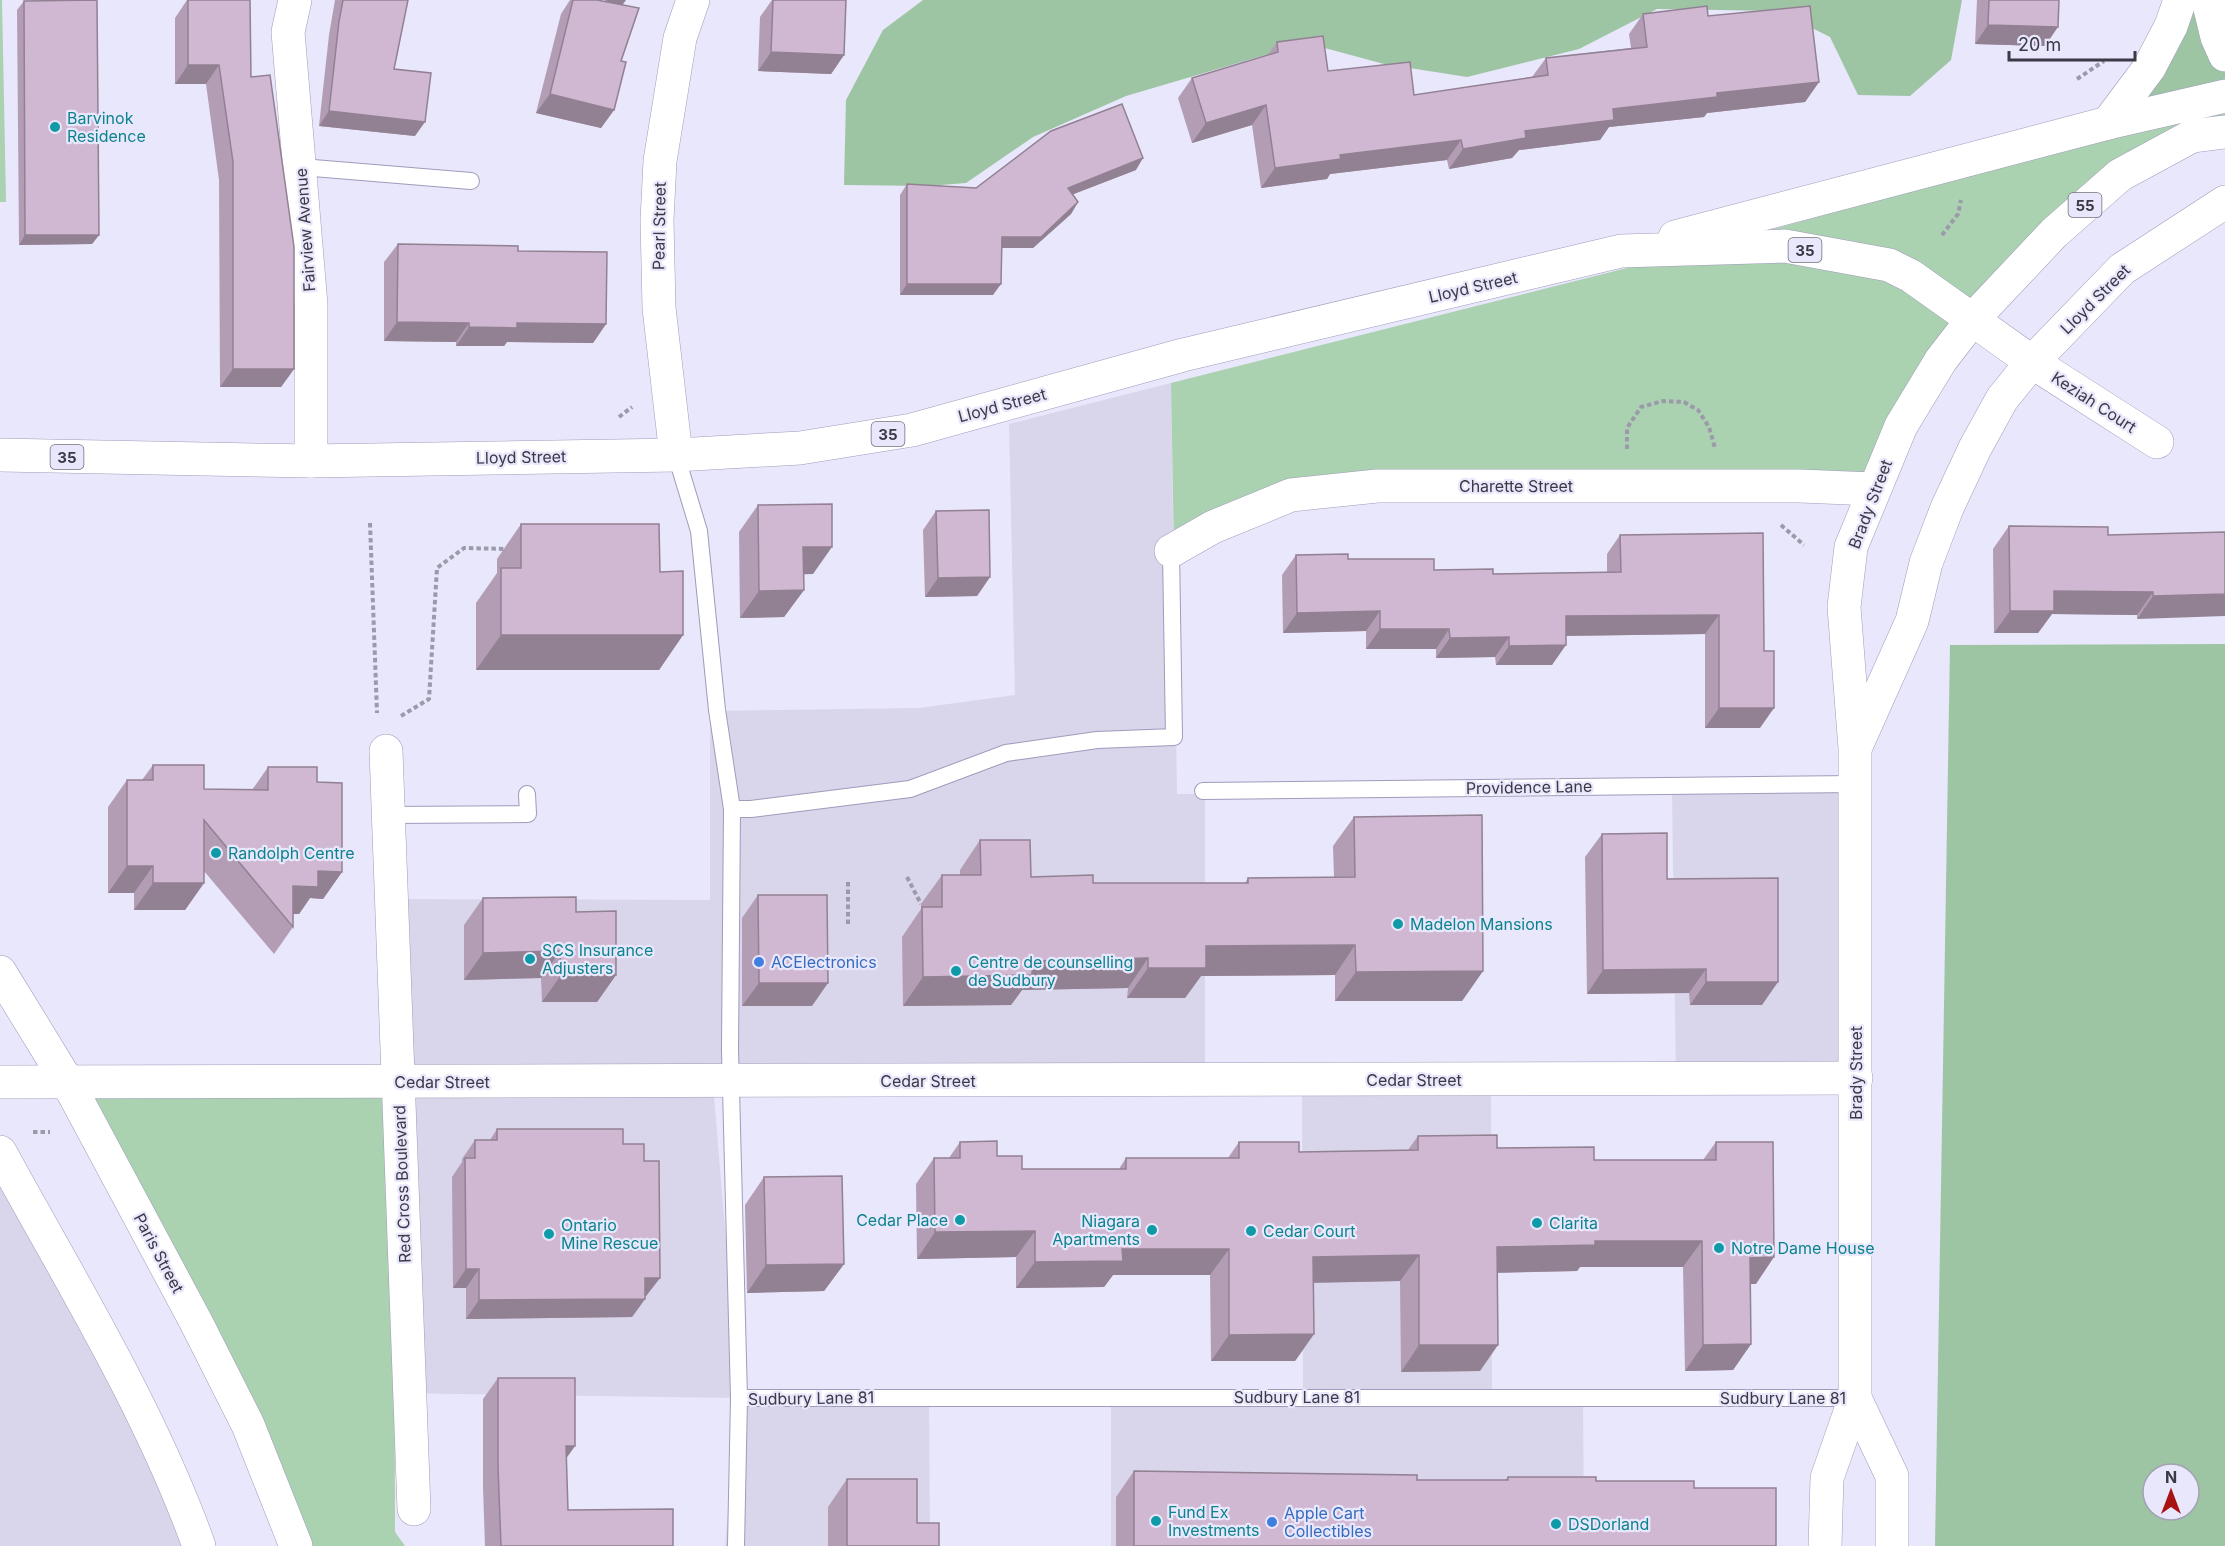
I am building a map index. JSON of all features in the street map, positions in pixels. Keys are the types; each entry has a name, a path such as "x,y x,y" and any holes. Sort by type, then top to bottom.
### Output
{"main road":[{"name":"Fairview Avenue","path":"295,0 288,32 311,305 311,461"},
{"name":"Pearl Street","path":"676,454 659,308 657,220 660,161 678,49 693,0"},
{"path":"2108,123 2149,68 2180,0"},
{"path":"2208,0 2217,37 2225,55"},
{"path":"1622,251 2108,123 2225,96"},
{"name":"55","path":"1972,320 2054,233 2120,175 2192,136 2225,132"},
{"name":"Lloyd Street","path":"0,455 311,461 676,454 800,448 912,430 1183,355 1622,251 1785,246 1889,265 1911,276 2032,362 2122,269 2225,202"},
{"name":"Brady Street","path":"1825,1546 1827,1478 1856,1398 1856,784 1844,607 1851,547 1873,489 1901,426 1941,360 1972,320"},
{"name":"Brady Street","path":"1855,748 1912,621 1926,564 1947,508 1975,448 2002,399 2032,362"},
{"name":"Keziah Court","path":"2032,362 2157,442"},
{"name":"Charette Street","path":"1171,551 1213,527 1292,495 1377,486 1716,486 1873,489"},
{"name":"Red Cross Boulevard","path":"382,741 388,815 414,1509"},
{"name":"Paris Street","path":"0,972 68,1083 196,1322 248,1425 296,1546"},
{"name":"Cedar Street","path":"0,1082 1856,1078"},
{"path":"12,1142 142,1411 186,1509 199,1546"},
{"name":"Brady Street","path":"1856,1398 1892,1476 1892,1546"}],"lane":[{"path":"301,167 471,181"},
{"path":"676,454 699,531 717,710 732,809 731,1080 739,1398 736,1546"},
{"path":"732,809 759,808 910,789 1006,753 1097,740 1174,737 1171,551"},
{"name":"Providence Lane","path":"1203,790 1856,784"},
{"path":"388,815 528,814 527,794"},
{"name":"Sudbury Lane 81","path":"739,1398 1856,1398"}],"path":[{"path":"1942,235 1958,214 1961,203 1959,193"},
{"path":"1628,486 1627,428 1641,407 1663,401 1684,402 1698,410 1709,427 1715,450 1716,486"},
{"path":"370,523 382,741"},
{"path":"382,741 429,699 437,568 464,548 508,549"},
{"path":"908,877 921,904"},
{"path":"848,882 848,926"},
{"path":"12,1142 93,1131"}],"shaded area":[{"path":"1171,383 1177,794 1205,794 1205,1083 713,1084 739,1398 929,1398 930,1546 725,1546 738,1398 395,1393 387,899 710,900 710,711 919,708 1015,695 1009,424"},
{"path":"1853,786 1854,1082 1676,1082 1672,788"},
{"path":"1302,1083 1491,1083 1492,1395 1583,1396 1584,1546 1111,1546 1111,1399 1303,1399"},
{"path":"0,1161 195,1546 0,1546"}],"green space":[{"path":"0,0 2,0 6,202 0,202"},
{"path":"923,0 1962,0 1951,60 1910,96 1858,95 1830,37 1778,11 1657,9 1579,49 1467,77 1384,64 1321,47 1265,55 1126,96 1033,137 966,183 928,186 844,185 846,100 883,30"},
{"path":"2176,0 2225,0 2225,105 2101,137"},
{"path":"2225,105 2225,142 2196,149 2050,232 1869,491 1292,498 1174,552 1171,383 1686,253"},
{"path":"2225,644 2225,1546 1935,1546 1950,645"},
{"path":"72,1085 394,1085 395,1532 405,1546 300,1546"}],"building":[{"name":"Barvinok Residence","path":"97,0 99,235 25,235 24,1"},
{"path":"188,0 250,0 251,77 270,75 294,247 294,369 233,369 233,162 219,65 188,65"},
{"path":"343,0 408,0 394,69 431,73 425,122 329,111"},
{"path":"573,0 597,0 639,8 621,61 626,62 614,110 550,94"},
{"path":"773,0 846,0 844,55 771,52"},
{"path":"1989,0 2059,0 2058,27 1988,25"},
{"path":"1707,6 1708,16 1810,6 1819,82 1717,93 1717,97 1613,109 1614,120 1525,131 1526,138 1463,149 1461,140 1340,155 1341,159 1275,168 1266,105 1206,123 1192,78 1278,52 1277,42 1323,36 1328,71 1410,62 1414,95 1548,75 1546,58 1647,47 1643,14"},
{"path":"1122,104 1143,158 1068,188 1078,202 1041,237 1002,237 1001,284 907,284 907,184 976,188 1051,131"},
{"path":"398,244 518,246 518,251 607,252 606,324 517,323 517,328 469,327 469,323 397,322"},
{"path":"832,504 832,547 803,547 804,590 759,591 758,505"},
{"path":"989,510 990,577 938,578 936,511"},
{"path":"521,524 659,524 660,572 683,571 683,635 501,635 501,568 521,568"},
{"path":"2009,526 2108,527 2108,535 2225,532 2225,594 2153,596 2153,592 2054,591 2054,611 2010,611"},
{"path":"1763,533 1764,651 1774,651 1774,708 1719,708 1719,615 1566,616 1566,645 1509,646 1509,637 1450,638 1449,629 1380,629 1380,611 1297,613 1296,555 1348,554 1348,559 1434,559 1434,570 1493,569 1493,574 1621,572 1620,535"},
{"name":"Randolph Centre","path":"153,765 204,765 204,789 268,790 268,767 317,767 317,782 342,783 342,872 318,871 318,887 293,886 293,927 204,820 204,883 153,883 153,866 127,866 127,780 153,780"},
{"path":"1482,815 1483,971 1356,972 1355,945 1206,946 1206,968 1148,968 1148,958 1032,961 1032,975 923,977 922,907 942,907 942,875 981,875 980,840 1030,840 1031,877 1093,875 1093,883 1248,883 1248,878 1355,877 1354,817"},
{"path":"1667,833 1667,879 1778,878 1778,982 1706,982 1706,969 1603,970 1602,834"},
{"path":"758,895 827,895 828,983 759,983"},
{"path":"576,897 576,912 616,911 616,975 561,975 560,951 483,953 483,898"},
{"name":"Ontario Mine Rescue","path":"497,1129 623,1129 623,1144 644,1144 644,1161 659,1161 660,1278 645,1278 645,1299 479,1300 479,1269 466,1269 465,1158 475,1158 475,1140 497,1140"},
{"path":"1497,1135 1497,1148 1594,1147 1594,1160 1716,1160 1716,1142 1773,1142 1774,1257 1750,1258 1751,1344 1703,1345 1702,1241 1595,1241 1595,1245 1497,1247 1498,1345 1419,1345 1419,1255 1313,1257 1314,1334 1229,1335 1229,1249 1122,1249 1123,1261 1035,1262 1035,1231 935,1232 934,1158 960,1158 960,1142 997,1141 997,1156 1022,1156 1022,1169 1126,1169 1126,1158 1239,1158 1239,1142 1299,1142 1299,1152 1418,1150 1418,1136"},
{"path":"842,1176 844,1264 766,1265 764,1177"},
{"path":"498,1378 575,1378 575,1446 566,1446 568,1510 673,1509 673,1546 501,1546"},
{"path":"1134,1471 1417,1475 1417,1480 1596,1477 1596,1481 1694,1481 1694,1488 1776,1488 1776,1546 1134,1546"},
{"path":"847,1479 917,1479 917,1523 939,1523 939,1546 847,1546"}],"place":[{"name":"Barvinok Residence","path":"55,127"},
{"name":"Randolph Centre","path":"216,853"},
{"name":"Madelon Mansions","path":"1398,924"},
{"name":"SCS Insurance Adjusters","path":"530,959"},
{"name":"ACElectronics","path":"759,962"},
{"name":"Centre de counselling de Sudbury","path":"956,971"},
{"name":"Cedar Place","path":"960,1220"},
{"name":"Clarita","path":"1537,1223"},
{"name":"Niagara Apartments","path":"1152,1230"},
{"name":"Cedar Court","path":"1251,1231"},
{"name":"Ontario Mine Rescue","path":"549,1234"},
{"name":"Notre Dame House","path":"1719,1248"},
{"name":"Fund Ex Investments","path":"1156,1521"},
{"name":"Apple Cart Collectibles","path":"1272,1522"},
{"name":"DSDorland","path":"1556,1524"}]}
